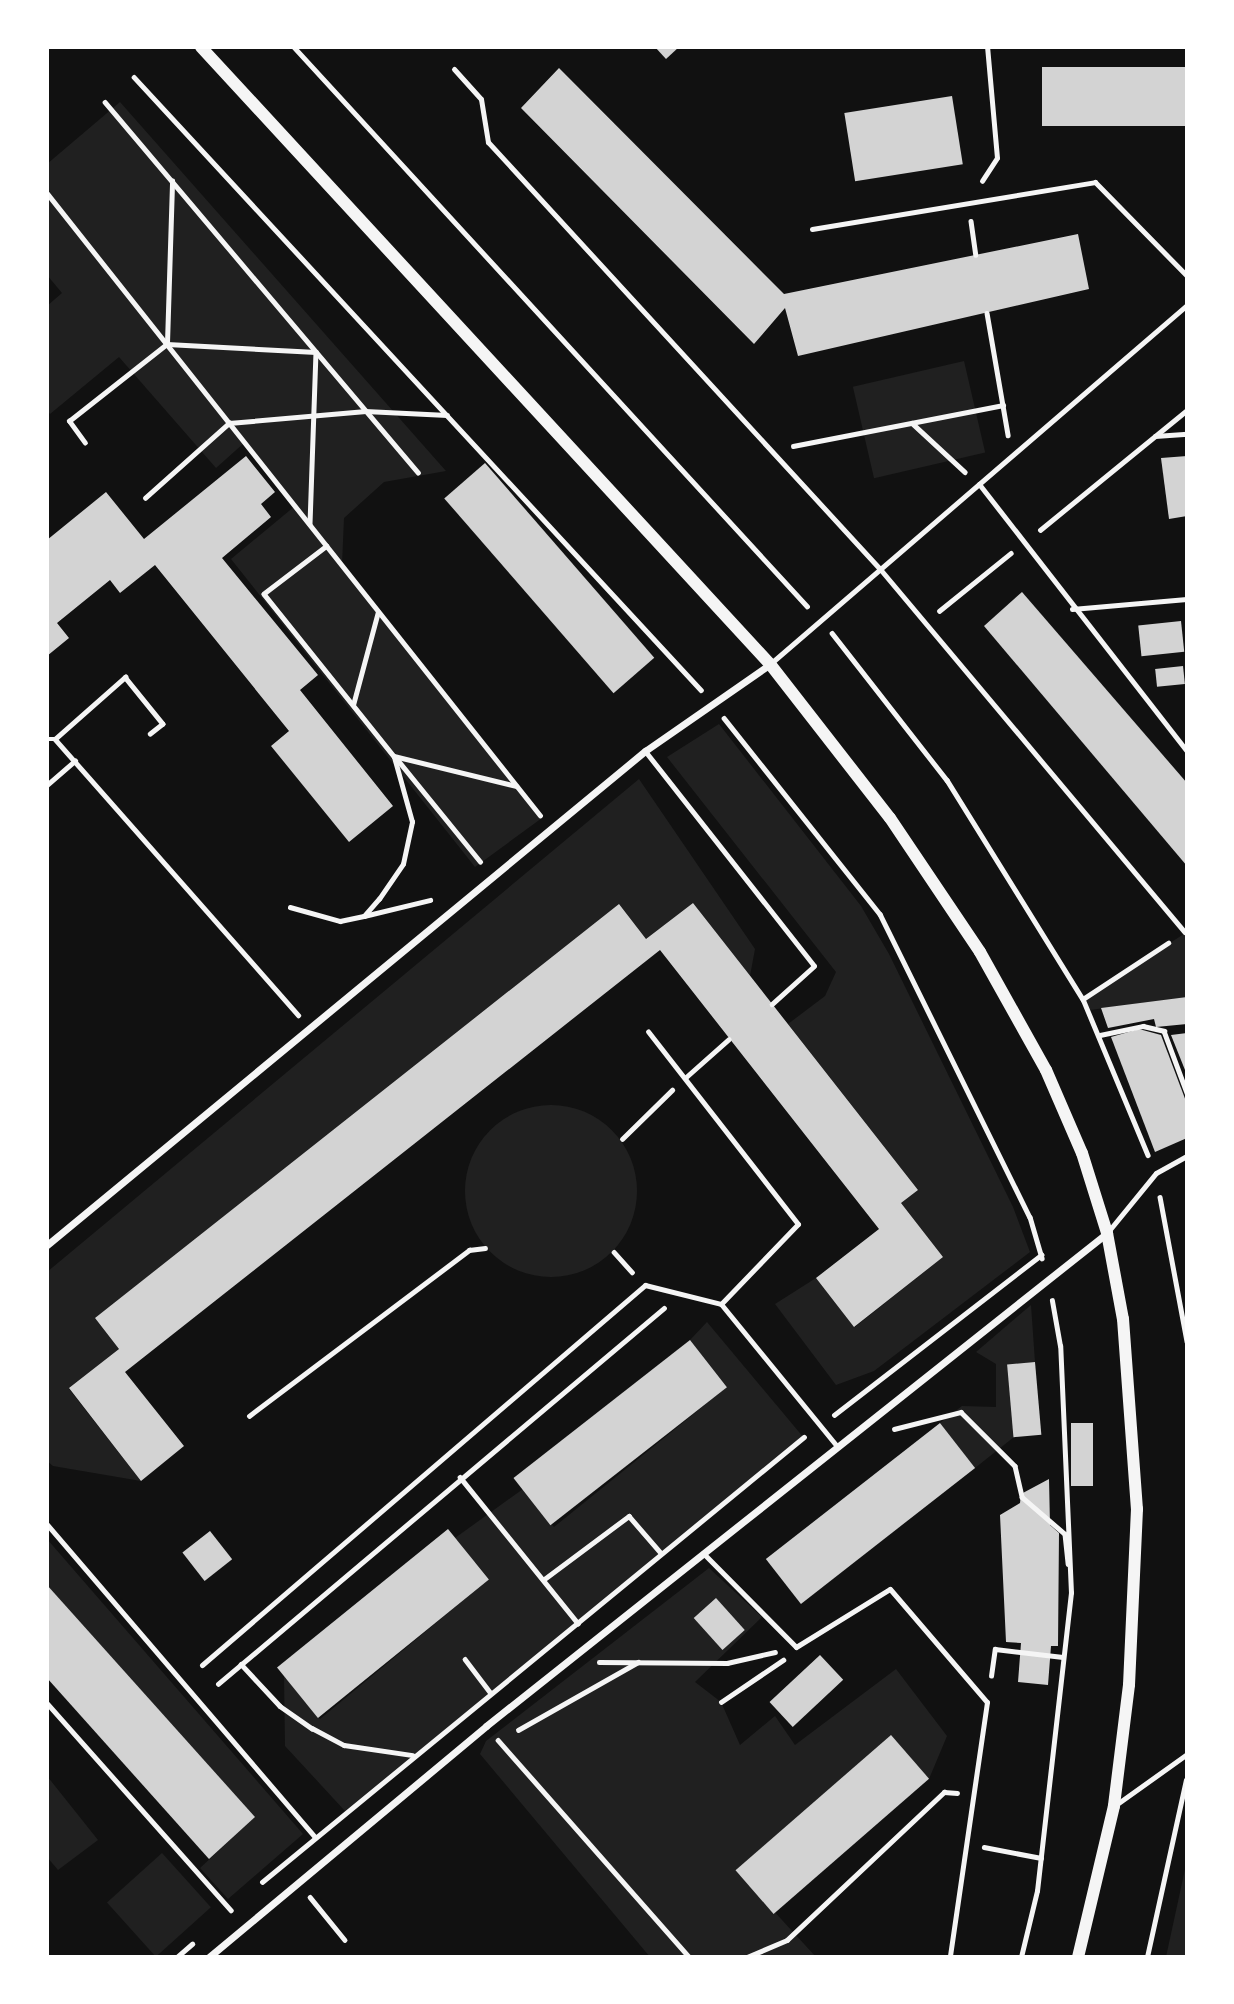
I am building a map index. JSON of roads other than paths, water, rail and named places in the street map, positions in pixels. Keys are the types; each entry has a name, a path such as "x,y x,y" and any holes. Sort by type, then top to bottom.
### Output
{"street":[{"path":"201,47 770,664 890,818 980,952 1046,1070 1082,1153 1107,1233 1123,1319 1136,1509 1129,1685 1114,1806 1078,1957"},
{"path":"47,1245 308,1026 645,751 770,664"},
{"path":"209,1957 836,1445 1107,1233"}],"lane":[{"path":"454,69 481,99 488,142 880,569 1185,932"},
{"path":"812,229 1095,182 1187,276"},
{"path":"770,664 1187,305"},
{"path":"979,484 1072,609 1187,751"},
{"path":"1072,609 1187,599"},
{"path":"645,751 814,966 772,1004"},
{"path":"648,1031 798,1224 722,1304"},
{"path":"685,1077 729,1039"},
{"path":"1107,1233 1156,1173 1187,1156"},
{"path":"202,1665 645,1285 722,1304 836,1445"},
{"path":"703,1553 796,1650 890,1589 987,1702 969,1844 950,1957"},
{"path":"1114,1806 1187,1754"}]}
